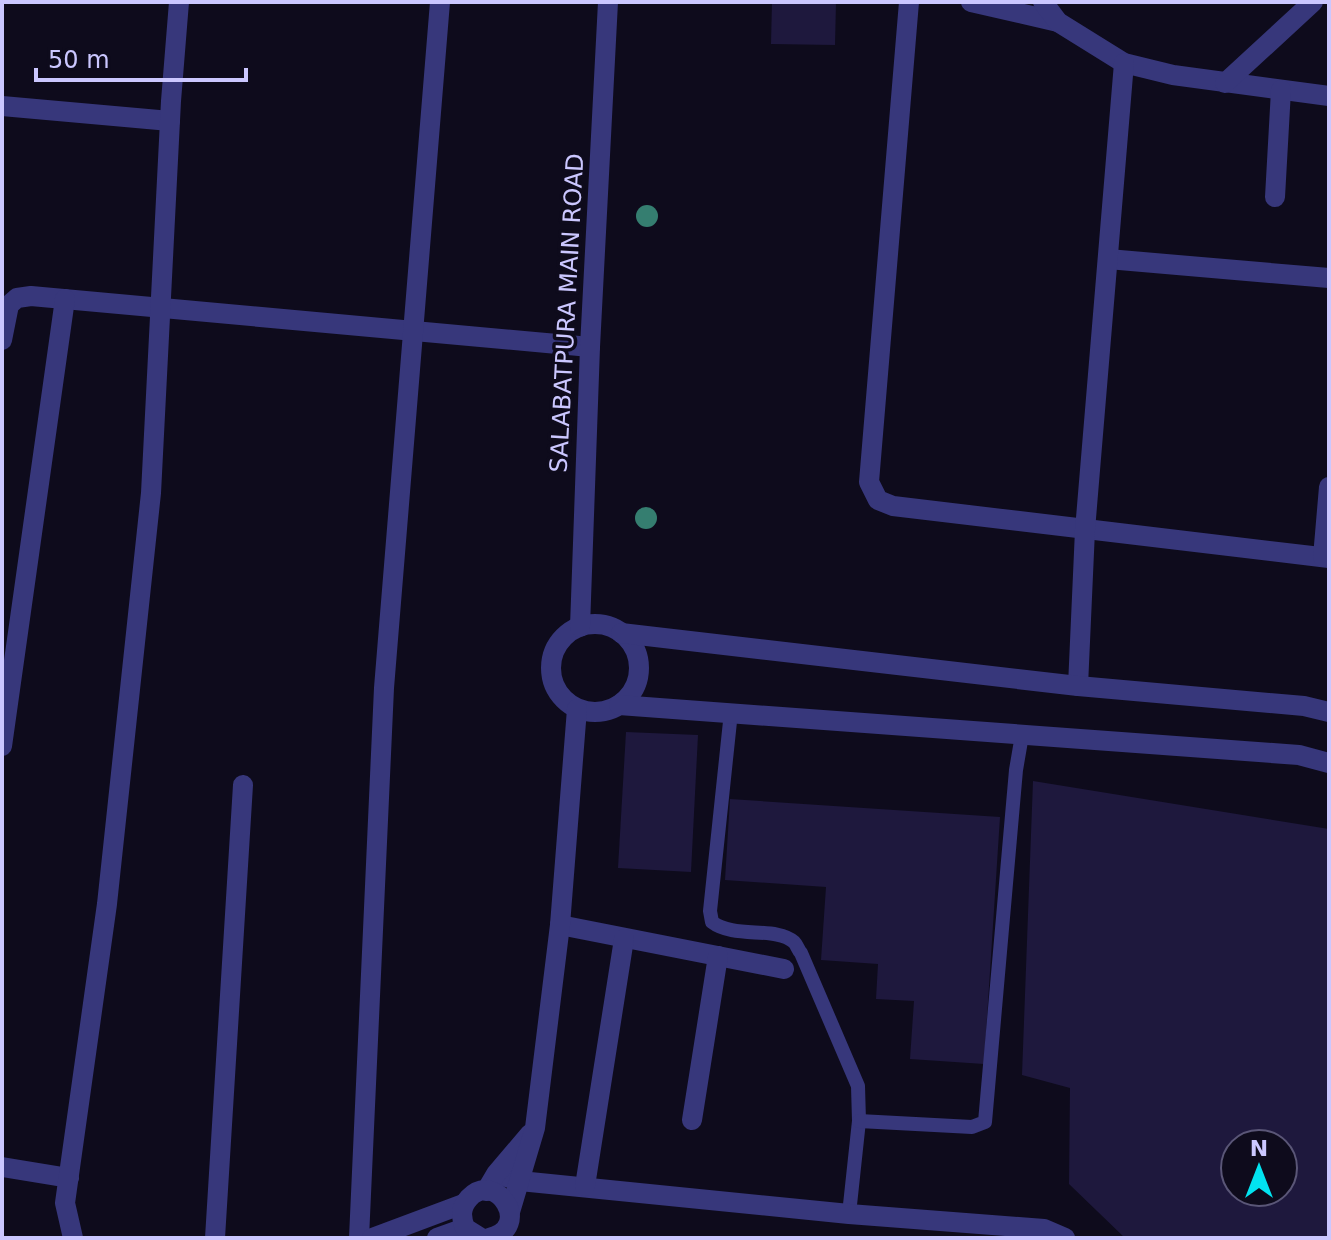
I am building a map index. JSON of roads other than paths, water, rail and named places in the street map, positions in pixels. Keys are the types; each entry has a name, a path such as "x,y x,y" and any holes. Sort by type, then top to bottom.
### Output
{"street":[{"path":"73,1238 65,1203 107,904 151,493 179,2"},
{"path":"359,1238 384,688 440,2"},
{"name":"SALABATPURA MAIN ROAD","path":"580,627 590,347 608,2"},
{"path":"909,2 869,482 878,500 893,506 1326,558 1329,487"},
{"path":"971,2 1058,22 1124,63 1173,75 1329,96"},
{"path":"1043,2 1058,22"},
{"path":"1225,83 1313,2"},
{"path":"1078,686 1085,530 1124,63"},
{"path":"1275,197 1281,90"},
{"path":"2,106 170,121"},
{"path":"1108,259 1329,278"},
{"path":"2,340 9,305 17,298 31,296 590,347"},
{"path":"2,746 65,299"},
{"path":"621,633 637,656 637,684 630,696 606,711 577,709 556,689 551,674 552,659 557,646 567,634 580,627 595,625 609,626 621,633 1078,686 1304,706 1329,712"},
{"path":"619,705 1299,755 1329,763"},
{"path":"487,1232 520,1181 535,1128 560,925 577,709"},
{"path":"215,1238 243,785"},
{"path":"560,925 784,969"},
{"path":"585,1186 624,939"},
{"path":"692,1120 718,956"},
{"path":"372,1238 463,1204 491,1182 535,1128"},
{"path":"2,1167 69,1178"},
{"path":"491,1182 585,1186 849,1214 1044,1229 1065,1238"},
{"path":"487,1232 506,1202 491,1182"},
{"path":"463,1204 461,1216 487,1232"},
{"path":"437,1238 487,1232"}],"lane":[{"path":"731,712 710,911 712,922 722,930 782,937 794,942 858,1086 859,1121 849,1214"},
{"path":"859,1121 972,1127 985,1122 1016,770 1022,735"}]}
